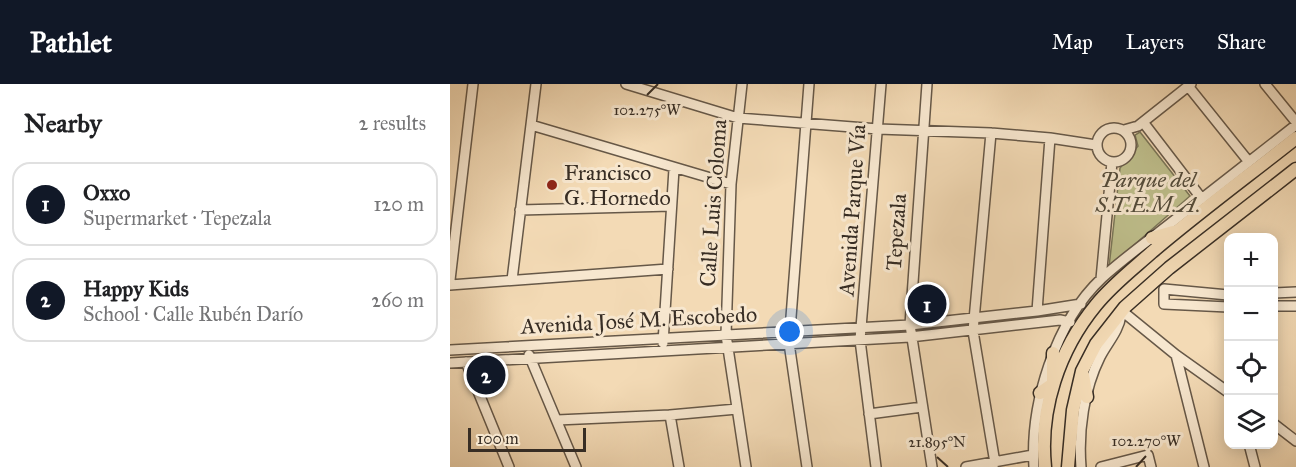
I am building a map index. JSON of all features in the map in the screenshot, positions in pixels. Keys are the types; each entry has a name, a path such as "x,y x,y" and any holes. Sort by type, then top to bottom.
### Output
{"main road":[{"path":"1046,467 1044,451 1048,401 1053,384 1059,366 1096,305 1119,281 1177,231 1296,138"},
{"path":"1069,466 1073,410 1082,370 1096,344 1122,311 1169,268 1296,169"},
{"path":"1152,238 1177,231"},
{"path":"1053,353 1053,384"},
{"path":"1082,370 1087,397"},
{"path":"1040,393 1053,384"}],"street":[{"path":"450,280 473,84"},
{"path":"512,280 536,84"},
{"path":"626,84 738,118 878,129 991,133 1050,138 1096,146"},
{"name":"Calle Luis Coloma","path":"742,84 731,184 726,346 746,467"},
{"path":"807,467 789,344 809,84"},
{"name":"Avenida Parque Vía","path":"876,467 860,340 881,84"},
{"path":"922,131 927,84"},
{"path":"1034,467 1033,454 1040,393 1053,353 1081,304 1101,279 1296,124 1265,84"},
{"path":"1140,124 1131,141 1131,147 1122,160 1112,162 1100,155 1096,146 1098,136 1105,129 1114,127 1124,130 1140,124 1190,85 1249,162"},
{"path":"1140,124 1202,199"},
{"path":"531,125 731,184"},
{"path":"1124,130 1131,141"},
{"name":"Tepezala","path":"922,131 910,337 932,467"},
{"path":"991,133 973,331 995,463"},
{"path":"1037,311 1050,138"},
{"path":"1101,279 1112,162"},
{"path":"663,350 674,169"},
{"path":"520,210 671,206"},
{"path":"450,285 668,269"},
{"path":"1224,295 1164,289 1164,304 1224,307"},
{"path":"1278,293 1296,292"},
{"name":"Avenida José M. Escobedo","path":"450,350 910,325 1081,304"},
{"path":"1278,306 1296,306"},
{"path":"1122,311 1176,355 1224,389"},
{"path":"1081,467 1081,439 1087,397 1097,364 1121,320 1122,311"},
{"name":"Avenida José M. Escobedo","path":"450,363 910,337 1060,320 1070,322"},
{"path":"528,346 530,359 576,467"},
{"path":"1176,355 1204,467"},
{"path":"466,362 509,467"},
{"path":"869,414 922,407"},
{"path":"557,420 737,410"},
{"path":"670,415 679,467"},
{"path":"1278,427 1296,441"},
{"path":"1250,449 1255,467"},
{"path":"966,467 1033,454"},
{"path":"1101,467 1148,455 1151,467"}],"green space":[{"name":"Parque del S.T.E.M.A.","path":"1140,132 1190,196 1109,267 1120,168 1138,146 1135,135"}],"place":[{"name":"Francisco G. Hornedo","path":"552,185"},
{"name":"Oxxo","path":"927,304"},
{"name":"Happy Kids","path":"486,375"}]}
